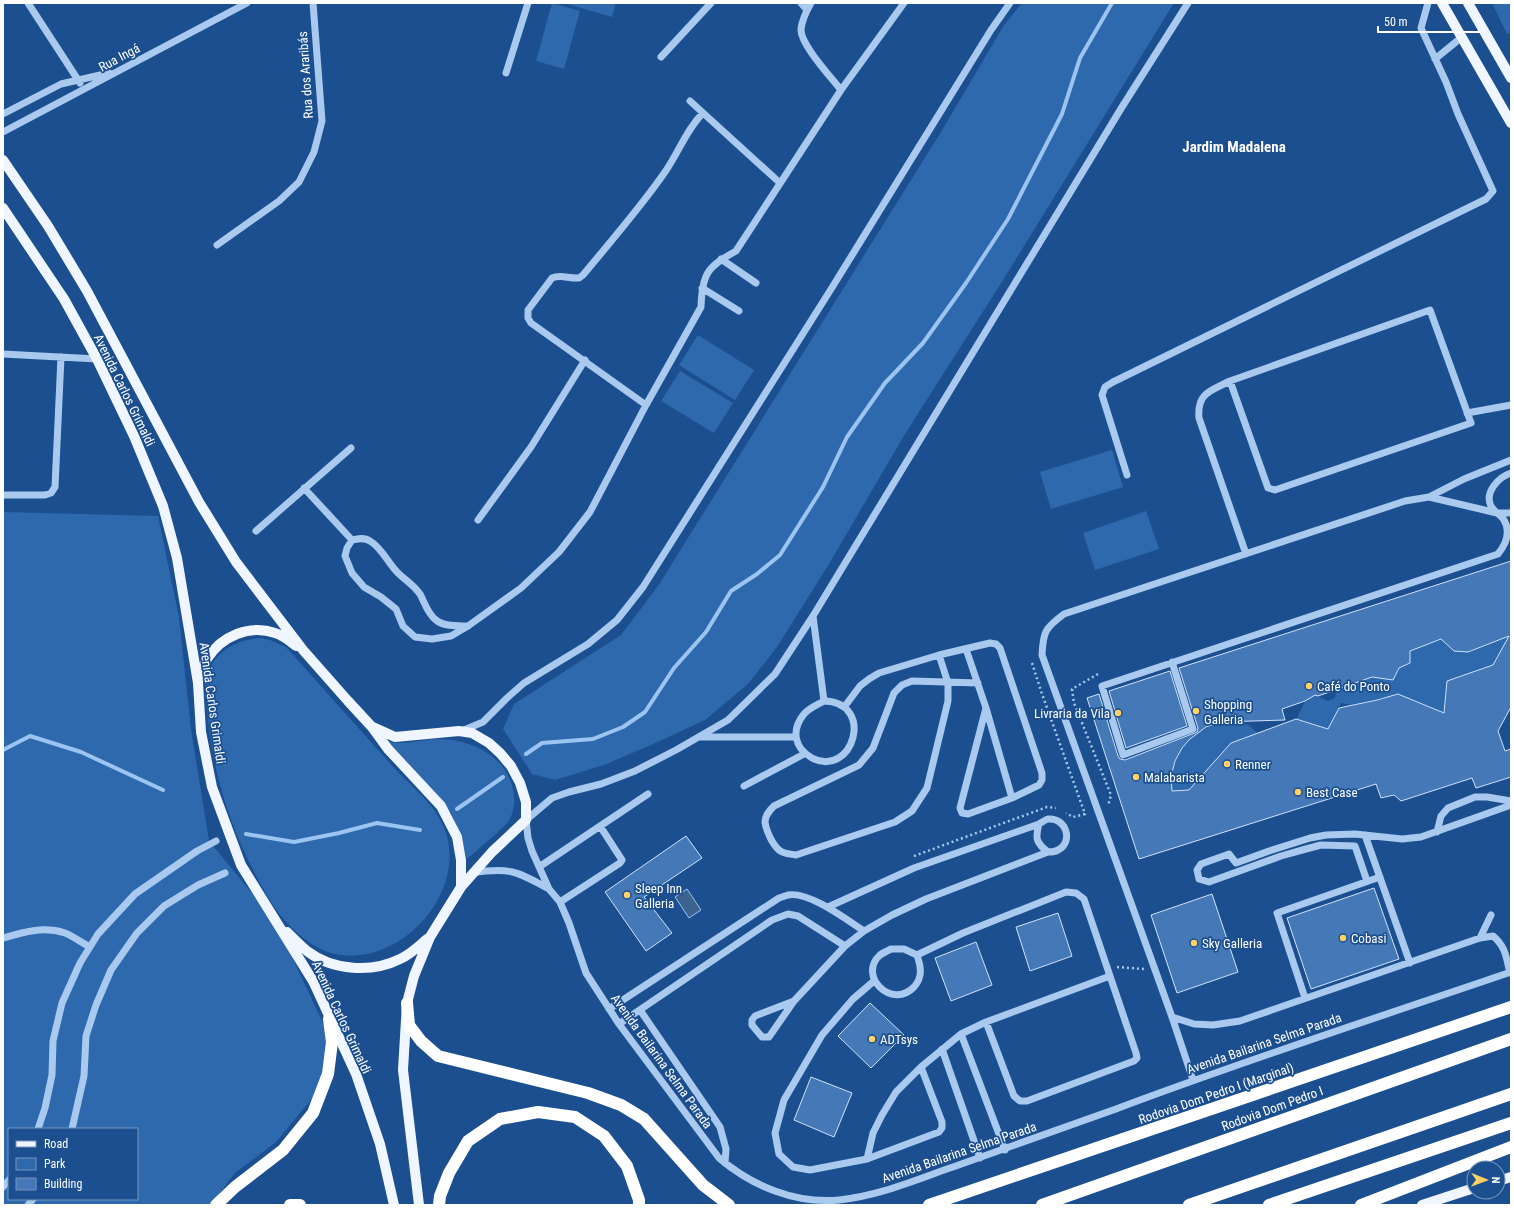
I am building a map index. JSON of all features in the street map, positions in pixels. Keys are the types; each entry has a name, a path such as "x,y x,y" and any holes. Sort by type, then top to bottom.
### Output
{"highway":[{"path":"407,1003 409,1025 421,1041 438,1056 588,1093 621,1105 644,1119 703,1185 729,1205"},
{"name":"Rodovia Dom Pedro I (Marginal)","path":"929,1205 1511,1008"},
{"path":"216,1205 235,1187 283,1150 312,1113 328,1074 332,1042 329,1019"},
{"name":"Rodovia Dom Pedro I","path":"1042,1205 1511,1039"},
{"path":"1189,1205 1511,1094"},
{"path":"439,1205 440,1196 449,1173 468,1141 500,1119 538,1112 575,1117 604,1136 627,1166 639,1200 639,1205"},
{"path":"1270,1205 1511,1123"},
{"path":"1361,1205 1511,1147"},
{"path":"290,1205 300,1205"}],"main road":[{"path":"1442,3 1511,123"},
{"path":"1468,3 1511,78"},
{"name":"Avenida Carlos Grimaldi","path":"3,160 48,226 87,291 199,502 236,562 303,650 372,727 388,749 441,806 457,837 461,860 460,887"},
{"name":"Avenida Carlos Grimaldi","path":"3,208 64,299 97,359 134,436 163,506 177,558 198,683 201,732 212,787 241,865 313,981 329,1019 356,1074 380,1144 394,1205"},
{"path":"198,683 204,666 213,651 227,639 243,632 260,630 277,633 303,650"},
{"name":"Avenida Carlos Grimaldi","path":"372,727 395,737 458,732 472,733 500,753 511,766 520,783 526,802 526,820 492,852 460,887 430,937 414,976 407,1003 403,1070 419,1205"},
{"path":"275,921 308,952 322,960 337,965 356,968 373,968 400,959 413,952 430,937"},
{"path":"1422,1205 1466,1191"}],"street":[{"path":"28,3 85,89"},
{"name":"Rua Ingá","path":"3,132 247,3"},
{"name":"Rua dos Araribás","path":"217,245 284,196 299,182 314,152 322,121 313,3"},
{"path":"506,73 528,3"},
{"path":"661,57 712,3"},
{"path":"801,3 809,6 801,30 805,44 842,90"},
{"path":"468,626 452,626 436,621 410,582 398,574 379,549 369,540 360,538 352,540 347,548 345,556 352,573 364,587 381,597 396,609 403,626 415,637 432,639 450,636 468,626 521,588 559,552 590,512 646,405 701,307 702,288 707,272 721,259 736,251 842,90 904,3"},
{"path":"458,732 470,729 483,722 524,683 588,644 617,620 643,587 829,292 991,30 1010,3"},
{"path":"526,820 552,798 601,784 635,771 728,720 774,674 812,616 1122,107 1188,3"},
{"path":"1127,475 1102,395 1105,387 1486,199 1493,191 1421,28 1428,3"},
{"path":"1435,58 1462,37"},
{"path":"3,114 61,84 122,70"},
{"path":"690,101 780,183"},
{"path":"646,405 585,360 531,323 528,318 528,310 552,278 562,276 579,278 583,276 672,164 683,139 703,113"},
{"path":"721,259 756,284"},
{"path":"702,288 739,311"},
{"path":"1230,381 1268,488 1275,490 1471,423 1430,310 1230,381 1208,392 1201,399 1198,408 1199,418 1246,554"},
{"path":"3,354 97,359"},
{"path":"3,495 45,495 51,493 55,487 61,357"},
{"path":"478,520 532,447 585,360"},
{"path":"1467,413 1511,405"},
{"path":"256,531 351,448"},
{"path":"1429,498 1464,479 1511,460"},
{"path":"1172,662 1193,729 1123,755 1102,686 1172,662 1498,554 1506,545 1507,532 1504,519 1491,506 1490,496 1494,484 1511,473"},
{"path":"304,488 352,540"},
{"path":"1193,1080 1172,1017 1042,655 1042,637 1051,624 1064,614 1405,501 1429,498 1497,513 1511,513"},
{"path":"812,616 824,701"},
{"path":"845,706 860,686 879,673 939,655 990,643 996,644 1000,648 1042,774 1042,780 1039,785 1012,798 968,814 962,813 960,808 986,708"},
{"path":"966,649 986,708 1012,798"},
{"path":"939,655 948,683 948,701 927,788 912,811 895,822 796,855 786,854 779,850 770,837 765,822 768,813 774,806 859,765 873,748 894,693 902,685 912,681 948,683 978,683"},
{"path":"824,701 838,703 845,706 853,720 855,736 848,751 834,760 818,761 804,754 798,746 796,737 798,725 804,714 813,706 824,701"},
{"path":"699,737 796,737"},
{"path":"744,786 804,754"},
{"path":"539,867 648,794"},
{"path":"1437,832 1442,816 1448,808 1475,797 1487,797 1511,801"},
{"path":"1367,881 1355,846 1321,845 1281,856 1209,882 1199,879 1197,870 1201,864 1229,854 1236,862 1310,838 1326,835 1355,834 1402,839 1421,837 1511,805"},
{"path":"794,1000 755,1016 752,1020 752,1024 762,1037 769,1037 794,1000 845,946 864,931 892,915 926,899 1048,852 1058,851 1064,845 1067,835 1064,826 1057,820 1048,819 1039,824 914,868 828,907"},
{"name":"Avenida Bailarina Selma Parada","path":"526,820 528,838 532,852 549,889 560,902 569,923 586,973 619,1024 719,1158 731,1169 758,1184 782,1194 807,1199 838,1200 883,1192 1005,1150 1193,1080 1510,972"},
{"path":"1039,824 1036,834 1039,845 1048,852"},
{"path":"560,902 620,863 622,860 600,826"},
{"path":"1365,835 1410,963"},
{"path":"38,1128 45,1108 52,1075 53,1041 62,1003 80,963 98,934 135,894 216,841"},
{"name":"Avenida Bailarina Selma Parada","path":"472,874 505,870 524,875 549,889"},
{"path":"72,1128 84,1076 86,1036 96,1005 111,970 137,933 164,906 198,884 225,873"},
{"path":"1306,998 1277,913 1380,877"},
{"path":"917,955 963,933 1066,892 1076,893 1084,898 1108,966 1137,1058 1134,1061 1027,1101 1020,1101 1014,1096 986,1022"},
{"path":"609,1009 779,898 789,895 802,896 828,907 864,931"},
{"path":"619,1024 772,920 788,914 798,916 845,946"},
{"path":"1480,938 1491,915"},
{"path":"3,938 32,930 52,930 66,934 90,947"},
{"path":"1172,1017 1194,1024 1213,1025 1240,1021 1480,938 1493,936 1501,943 1510,972"},
{"path":"891,949 904,949 917,955 922,968 919,982 909,992 896,995 889,993 883,991 874,981 873,968 879,956 891,949"},
{"path":"866,1159 873,1133 896,1092 921,1067 961,1034 986,1022 1110,976"},
{"path":"874,981 853,999 822,1035 784,1100 775,1134 779,1154 793,1167 810,1170 866,1159 939,1132 942,1128 942,1122 921,1067"},
{"path":"640,1010 720,1127 726,1149 725,1163"},
{"path":"961,1034 1005,1150"},
{"path":"942,1050 980,1158"}],"path":[{"path":"1098,674 1072,689 1074,703 1111,795 1108,806"},
{"path":"1074,785 1085,814"},
{"path":"1108,966 1155,970"}],"green space":[{"path":"552,3 580,11 564,69 536,61"},
{"path":"564,3 616,3 612,17"},
{"path":"1022,3 1174,3 1000,285 905,434 829,564 777,647 748,684 705,720 604,765 555,780 532,774 503,729 514,704 621,635 658,586 944,127 1004,25"},
{"path":"1497,3 1511,3 1511,32 1507,34 1493,5"},
{"path":"698,335 754,370 735,400 679,365"},
{"path":"680,371 733,403 714,433 661,401"},
{"path":"1112,450 1123,487 1051,509 1040,472"},
{"path":"1146,511 1159,549 1095,570 1083,533"},
{"path":"3,512 158,516 179,617 191,729 209,841 275,921 332,1042 315,1095 276,1142 235,1173 211,1205 3,1205"},
{"path":"1511,635 1511,653 1498,656 1493,665 1447,681 1442,735 1434,709 1398,694 1351,705 1341,703 1328,729 1310,723 1293,727 1306,699 1315,695 1328,701 1335,698 1337,689 1372,677 1393,680 1399,668 1410,663 1410,651 1445,637 1447,645 1454,651 1468,652"},
{"path":"261,638 286,647 395,769 430,805 441,821 445,830 450,854 447,878 437,901 423,921 404,938 383,949 359,955 335,954 308,942 278,913 260,884 239,839 222,792 216,768 206,706 206,677 212,664 229,647 236,643"},
{"path":"1220,722 1245,723 1257,733 1231,743 1189,790 1172,791 1174,767 1183,748 1199,733"},
{"path":"435,739 462,742 486,752 505,770 511,782 514,802 510,819 497,833 467,859 462,838 451,813 442,800 389,742 403,743"}],"shaded area":[{"path":"687,889 701,910 689,918 675,897"}],"building":[{"name":"Shopping Galleria","path":"1511,561 1511,707 1498,731 1505,751 1511,749 1511,777 1476,788 1472,778 1401,801 1394,795 1381,798 1376,784 1139,859 1087,698 1099,694 1118,756 1120,759 1125,760 1197,732 1198,728 1179,668","holes":["1509,636 1493,665 1447,681 1444,713 1398,694 1339,708 1328,729 1296,719 1231,743 1189,790 1172,791 1171,777 1175,761 1182,748 1190,739 1206,727 1220,722 1285,720 1282,709 1305,701 1315,695 1318,696 1372,677 1393,680 1399,668 1410,663 1410,651 1441,639 1454,651 1468,652"]},
{"path":"1170,671 1187,726 1126,748 1109,691"},
{"name":"Sleep Inn Galleria","path":"686,836 702,858 644,897 672,933 646,951 605,892"},
{"name":"Cobasi","path":"1374,888 1399,959 1311,989 1287,918"},
{"name":"Sky Galleria","path":"1212,894 1238,972 1177,993 1151,915"},
{"path":"1058,913 1072,956 1030,971 1016,927"},
{"path":"976,942 992,985 951,1001 935,958"},
{"path":"870,1003 904,1035 871,1068 838,1036"},
{"path":"811,1077 852,1093 834,1137 794,1120"}],"waterway":[{"path":"526,754 542,743 593,739 623,727 645,712 674,668 706,632 731,591 757,574 780,555 823,487 847,437 885,383 923,343 966,283 1008,219 1062,114 1080,58 1112,3"},
{"path":"3,750 30,736 81,752 163,790"},
{"path":"457,809 503,777"},
{"path":"246,834 294,842 339,833 377,823 420,830"}],"place":[{"name":"Café do Ponto","path":"1309,686"},
{"name":"Shopping Galleria","path":"1196,711"},
{"name":"Livraria da Vila","path":"1118,713"},
{"name":"Renner","path":"1227,764"},
{"name":"Malabarista","path":"1136,777"},
{"name":"Best Case","path":"1298,792"},
{"name":"Sleep Inn Galleria","path":"627,895"},
{"name":"Cobasi","path":"1343,938"},
{"name":"Sky Galleria","path":"1194,943"},
{"name":"ADTsys","path":"872,1039"}],"district":[{"name":"Jardim Madalena","path":"1234,147"}]}
